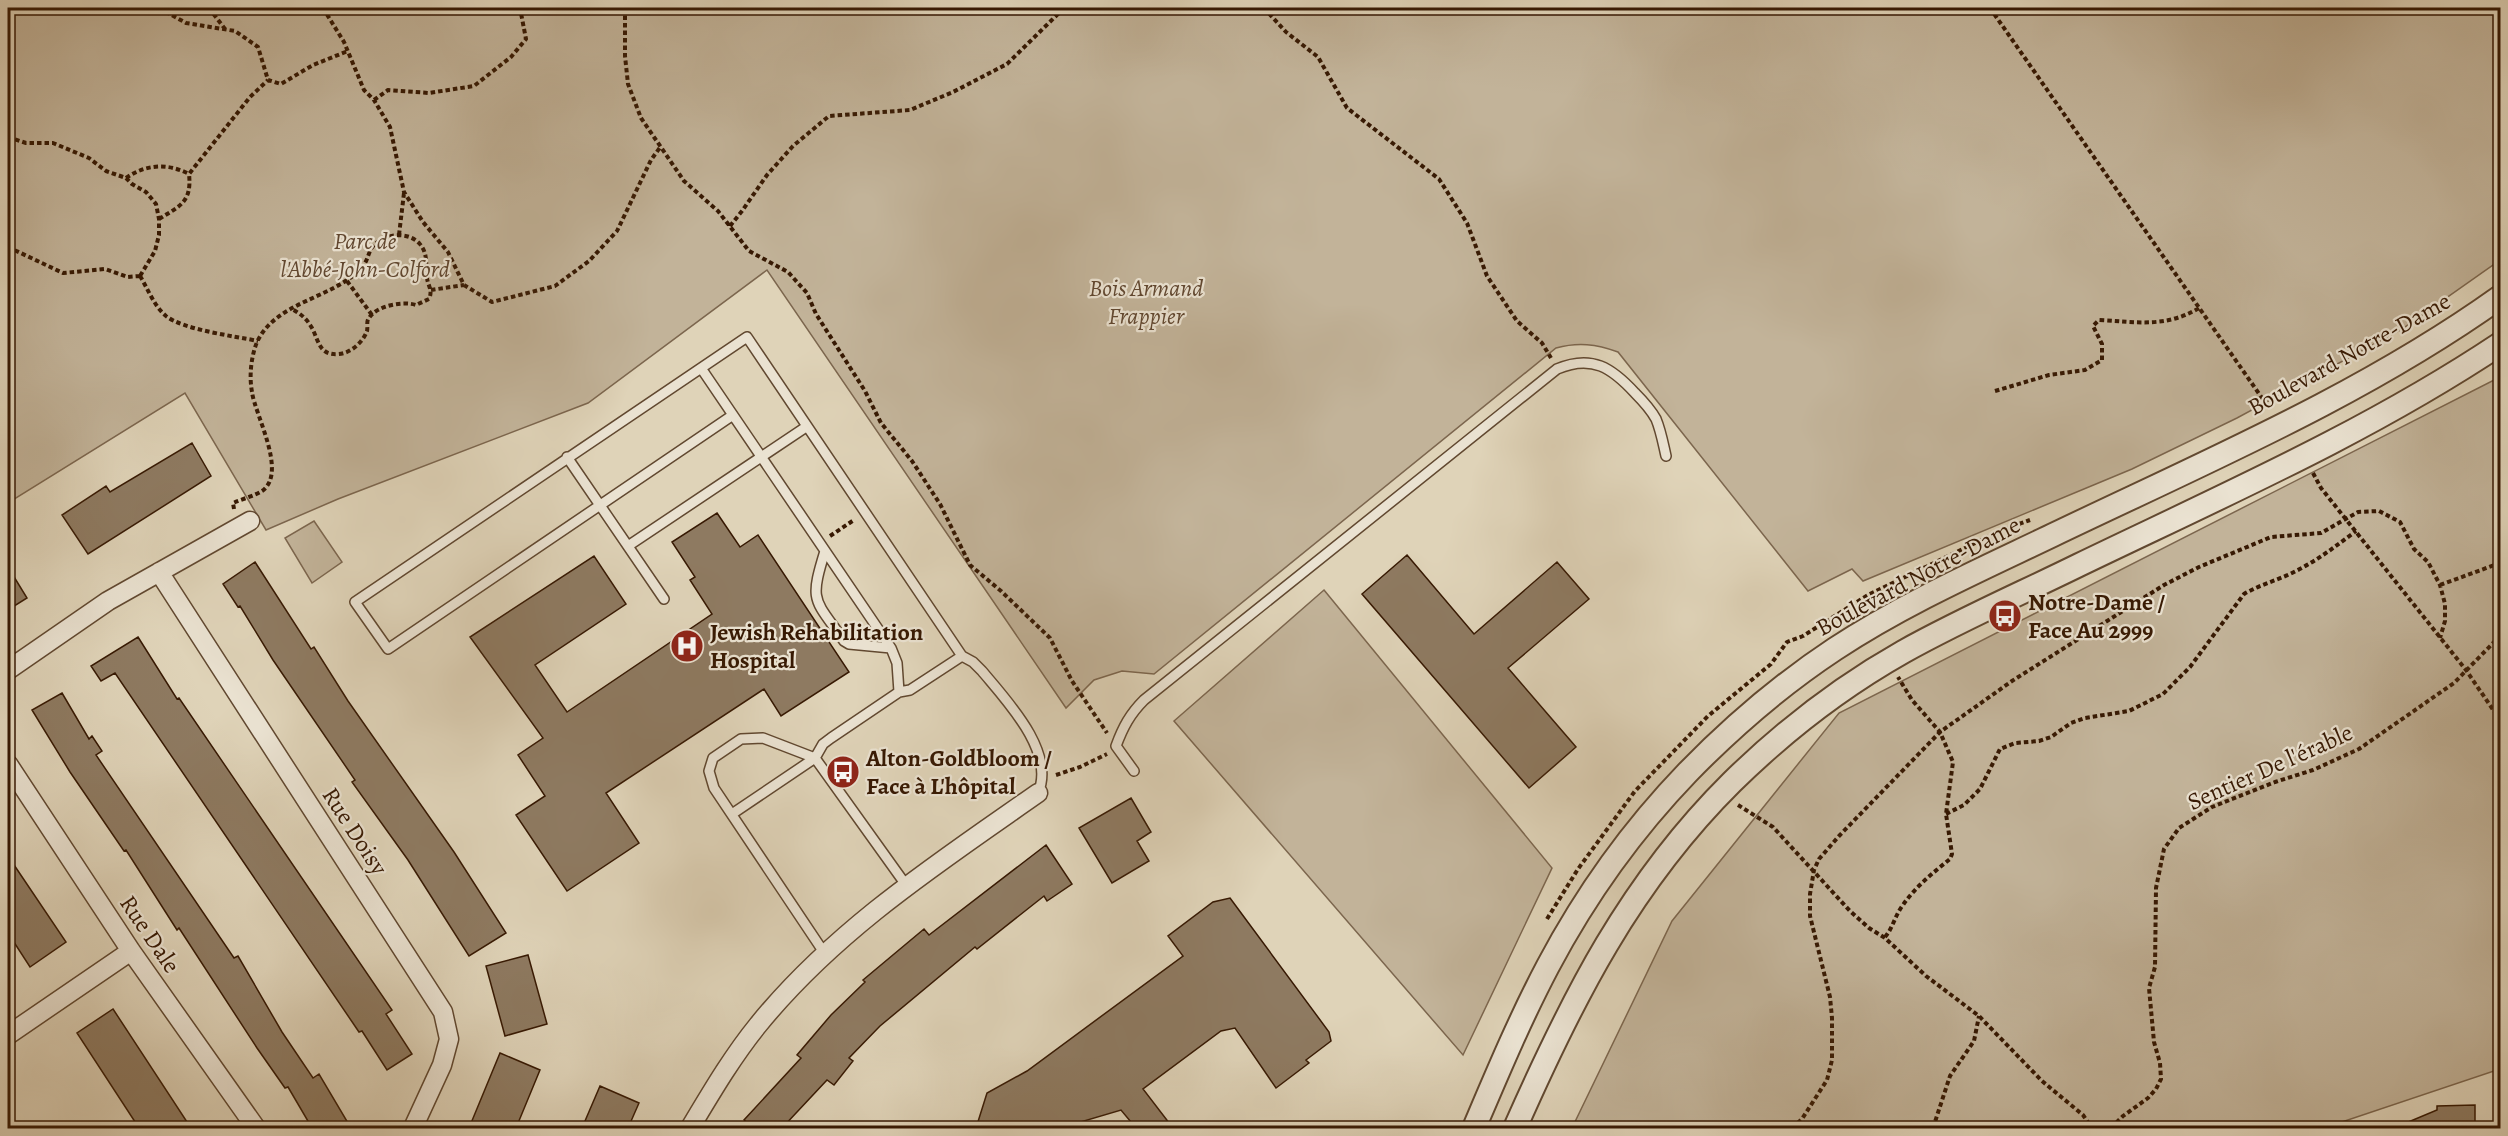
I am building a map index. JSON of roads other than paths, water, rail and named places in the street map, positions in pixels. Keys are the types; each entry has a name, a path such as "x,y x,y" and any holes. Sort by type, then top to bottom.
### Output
{"street":[{"name":"Boulevard Notre-Dame","path":"1474,1128 1547,968 1602,878 1637,831 1687,773 1766,701 1828,653 1884,620 1967,576 2319,407 2421,350 2500,297"},
{"path":"1515,1128 1572,1004 1633,901 1683,836 1718,797 1797,725 1844,690 1904,652 2304,457 2411,400 2500,344"},
{"path":"8,670 108,601 250,521"},
{"name":"Rue Doisy","path":"159,572 443,1012 449,1039 442,1065 413,1128"},
{"name":"Rue Dale","path":"8,764 131,951 256,1128"},
{"path":"690,1128 745,1042 804,974 906,885 1041,785"},
{"path":"8,1035 131,951"}],"lane":[{"path":"733,415 388,650 355,602 747,337 962,656 974,662 1024,725 1038,753 1041,785"},
{"path":"1134,771 1116,746 1124,725 1144,700 1557,369 1582,362 1596,364 1620,377 1654,416 1666,456"},
{"path":"701,368 891,648 897,663 899,692"},
{"path":"628,546 806,427"},
{"path":"567,457 664,599"},
{"path":"822,547 814,592 819,605 844,641 849,644 891,648"},
{"path":"732,814 815,758 823,744 899,692 910,690 962,656"},
{"path":"825,954 714,788 709,776 710,764 717,754 741,739 755,737 776,742 815,758 906,885"}],"place":[{"name":"Notre-Dame / Face Au 2999","path":"2005,616"},
{"name":"Jewish Rehabilitation Hospital","path":"687,646"},
{"name":"Alton-Goldbloom / Face à L'hôpital","path":"843,772"}],"park label":[{"name":"Parc de l'Abbé-John-Colford","path":"365,255"},
{"name":"Bois Armand Frappier","path":"1146,302"}]}
